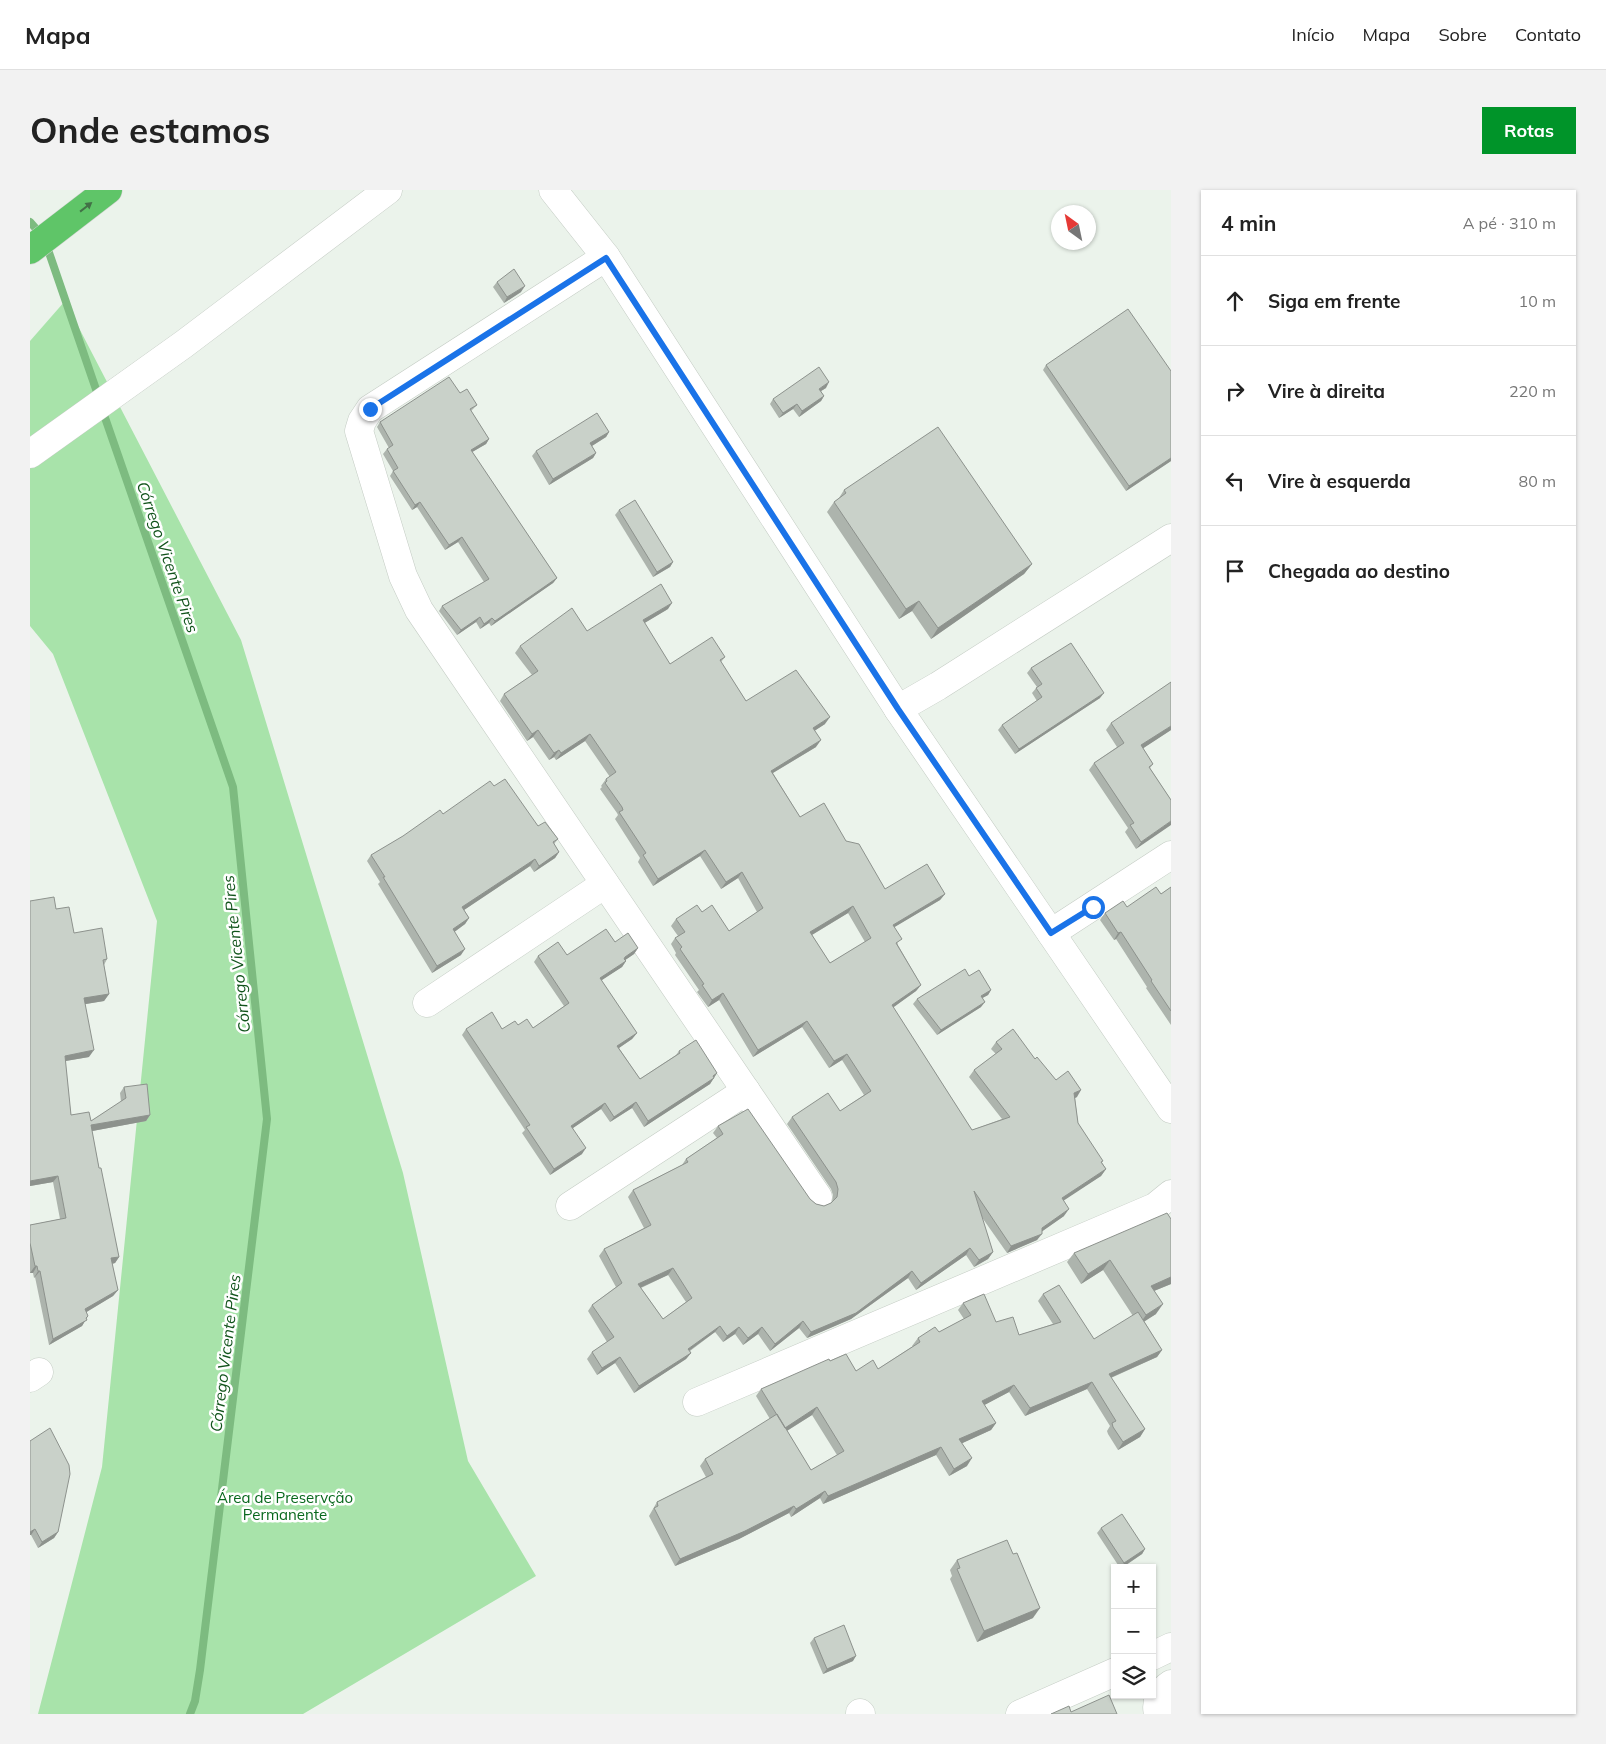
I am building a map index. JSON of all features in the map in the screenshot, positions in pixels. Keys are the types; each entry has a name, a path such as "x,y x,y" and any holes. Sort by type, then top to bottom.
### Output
{"highway":[{"path":"30,250 108,190"}],"street":[{"path":"35,451 184,344 388,190"},
{"path":"533,190 560,199 606,258 898,709 1171,1110"},
{"path":"606,258 370,409 362,421 359,431 403,576 419,610 818,1197"},
{"path":"898,709 938,686 1171,538"},
{"path":"1051,933 1171,855"},
{"path":"427,1003 605,884"},
{"path":"570,1206 746,1091"},
{"path":"698,1402 1155,1206 1171,1194"},
{"path":"1156,1654 1171,1647"},
{"path":"1020,1714 1111,1674"},
{"path":"1158,1714 1158,1699 1164,1688 1171,1684"}],"green space":[{"name":"Área de Preservção Permanente","path":"65,301 241,640 403,1173 468,1461 536,1576 303,1714 38,1714 102,1467 157,921 53,654 30,626 30,341"}],"building":[{"path":"514,269 525,286 507,297 497,282"},
{"path":"1128,309 1171,371 1171,458 1129,486 1046,365"},
{"path":"819,367 829,382 819,389 824,396 802,411 797,404 783,413 773,399"},
{"path":"449,377 460,393 467,389 477,405 470,409 489,439 471,450 557,578 495,621 492,618 484,624 480,617 461,630 442,606 489,579 462,537 449,545 420,502 415,505 393,471 398,468 387,449 393,445 380,422"},
{"path":"597,413 609,432 590,443 596,453 553,479 536,451"},
{"path":"938,427 1032,564 938,628 919,601 906,609 834,502 846,493 844,490"},
{"path":"635,500 673,562 657,572 619,510"},
{"path":"661,584 672,603 643,620 670,664 712,637 725,657 720,660 746,701 796,670 830,717 813,728 821,740 771,771 800,817 824,803 846,841 859,844 885,889 927,864 945,894 893,925 902,939 896,943 921,985 892,1005 972,1130 1010,1117 974,1070 1002,1049 996,1042 1013,1029 1035,1059 1037,1057 1056,1080 1068,1071 1081,1090 1074,1093 1078,1123 1103,1161 1101,1162 1106,1169 1062,1198 1069,1209 1042,1228 1042,1234 1011,1246 974,1191 993,1252 979,1260 970,1248 921,1283 912,1271 856,1313 811,1332 803,1321 775,1344 762,1327 748,1338 739,1327 727,1336 720,1326 688,1349 691,1353 639,1386 620,1357 602,1368 592,1352 614,1337 592,1305 622,1283 604,1249 651,1225 633,1190 688,1162 686,1159 723,1134 718,1126 748,1109 810,1199 816,1204 824,1206 831,1203 837,1197 838,1189 836,1182 792,1117 828,1093 840,1111 871,1091 847,1054 834,1061 807,1021 758,1050 723,993 712,1000 675,938 685,932 676,919 697,905 702,912 712,905 729,931 763,908 742,872 726,882 705,850 658,879 643,855 646,853 619,812 623,810 622,807 605,783 606,779 616,772 590,734 561,753 559,750 554,753 538,730 532,734 504,694 538,671 520,646 572,608 587,631","holes":["853,906 871,938 830,963 810,932","673,1268 692,1298 663,1319 638,1284"]},
{"path":"1071,643 1104,693 1019,749 1002,725 1042,697 1036,688 1042,684 1031,668"},
{"path":"1171,682 1171,726 1141,745 1153,764 1149,767 1171,800 1171,821 1141,842 1130,825 1134,823 1094,763 1124,743 1111,723"},
{"path":"505,779 538,826 545,822 558,839 553,842 559,852 539,866 535,859 462,907 469,918 453,929 465,949 437,966 371,855 403,836 440,810 443,814 490,781 494,786"},
{"path":"1156,887 1161,894 1171,887 1171,1011 1121,932 1118,933 1105,913 1123,901 1127,907"},
{"path":"54,897 56,909 69,907 74,933 102,928 107,959 103,960 109,994 84,998 94,1050 65,1056 71,1115 89,1112 91,1121 126,1098 124,1087 147,1084 150,1115 91,1125 119,1257 111,1258 118,1290 85,1309 88,1316 87,1320 53,1339 40,1271 35,1266 30,1243 30,1225 66,1218 58,1176 30,1181 30,901"},
{"path":"606,929 615,942 628,933 638,948 625,957 626,961 600,978 637,1033 617,1046 640,1079 680,1053 679,1051 696,1040 717,1073 713,1076 714,1078 648,1121 636,1102 614,1117 605,1103 571,1126 586,1148 554,1169 526,1127 530,1125 466,1029 492,1012 502,1029 515,1021 518,1025 527,1019 533,1028 569,1003 538,956 558,942 567,955"},
{"path":"965,969 969,976 979,970 991,990 981,996 985,1002 941,1030 917,999"},
{"path":"1167,1213 1171,1219 1171,1277 1151,1286 1163,1304 1146,1315 1110,1260 1088,1274 1074,1253"},
{"path":"1059,1285 1094,1339 1138,1312 1162,1350 1109,1374 1145,1429 1123,1442 1113,1427 1112,1423 1116,1421 1092,1382 1030,1408 1014,1385 982,1401 996,1423 959,1439 972,1458 954,1469 941,1447 828,1496 825,1491 796,1509 794,1506 745,1531 680,1559 654,1508 658,1506 657,1502 713,1474 705,1459 777,1414 761,1389 829,1359 830,1361 846,1354 856,1371 873,1360 878,1369 920,1342 918,1338 935,1327 939,1332 971,1315 963,1303 984,1294 996,1322 1013,1317 1019,1335 1061,1322 1043,1294","holes":["817,1407 844,1451 811,1470 785,1428"]},
{"path":"50,1428 69,1465 70,1474 58,1532 42,1542 35,1529 30,1532 30,1441"},
{"path":"1122,1514 1145,1549 1124,1563 1101,1528"},
{"path":"1007,1540 1013,1554 1017,1553 1040,1608 984,1631 957,1569 960,1568 957,1560"},
{"path":"844,1625 856,1656 827,1669 814,1638"},
{"path":"1109,1695 1117,1714 1051,1714 1069,1706 1071,1712"}],"waterway":[{"name":"Córrego Vicente Pires","path":"30,222 44,238 99,398"},
{"name":"Córrego Vicente Pires","path":"102,409 233,787 267,1119 200,1670 195,1701 190,1714"}],"route":[{"path":"370,409 606,258 898,709 1051,933 1093,907"}]}
